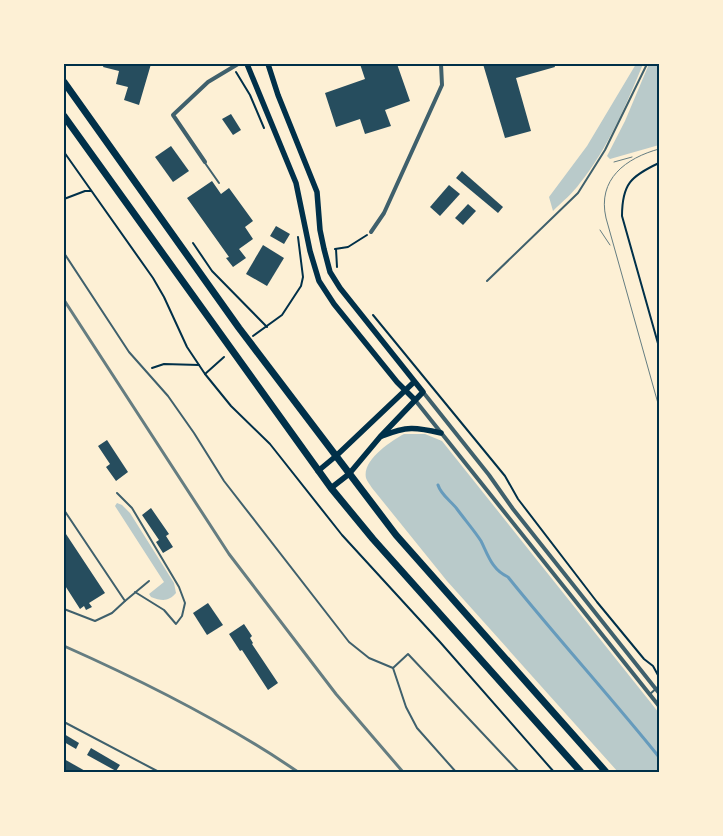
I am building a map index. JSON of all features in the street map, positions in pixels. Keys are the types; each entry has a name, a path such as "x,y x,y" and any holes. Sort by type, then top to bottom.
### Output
{"highway":[{"path":"64,82 239,328 396,535 606,772"},
{"path":"64,116 331,488 373,539 581,772"}],"main road":[{"path":"247,64 296,183 310,251 319,281 334,304 414,400"},
{"path":"268,64 278,95 317,192 320,230 330,272 340,288 422,392 380,436 349,474 331,488"},
{"path":"318,471 414,382"},
{"path":"380,436 401,428 420,428 441,433"}],"street":[{"path":"205,162 173,115 208,82 238,64"},
{"path":"371,232 384,214 442,85 441,64"},
{"path":"422,392 490,475 513,509 657,687 659,693"},
{"path":"414,400 659,706"}],"lane":[{"path":"486,281 578,193 605,150 647,64"},
{"path":"205,162 219,183"},
{"path":"64,253 129,352 147,370 168,396 224,481 348,642 369,658 392,668 406,707 417,728 456,772"},
{"path":"117,493 132,508 179,587 184,602 182,616 176,624 164,610 135,592"},
{"path":"64,511 125,601"},
{"path":"64,608 95,621 112,613 149,581"},
{"path":"392,668 408,654 519,772"},
{"path":"650,694 657,687"},
{"path":"64,722 159,772"}],"path":[{"path":"232,66 250,94 265,130"},
{"path":"64,152 153,278 188,348 205,374 231,406 270,444 342,535 440,642 554,772"},
{"path":"659,163 642,171 629,183 622,199 622,216 659,348"},
{"path":"64,199 85,191 91,191"},
{"path":"338,268 336,249 348,247 371,232"},
{"path":"253,336 282,315 293,301 301,286 303,277 298,236"},
{"path":"193,243 212,271 267,327"},
{"path":"372,314 505,476 518,499 597,602 644,659 653,666 659,677"},
{"path":"205,374 224,357"},
{"path":"147,370 164,364 199,365"},
{"path":"653,666 659,667"}],"shaded area":[{"path":"636,64 643,64 608,141 577,187 553,211 549,197 587,146"},
{"path":"649,64 659,64 659,145 610,159 607,156 625,121"},
{"path":"404,434 425,434 442,441 659,713 659,772 618,772 447,581 372,488 366,478 368,465 379,452"},
{"path":"117,503 130,513 174,583 176,593 170,598 165,600 158,599 151,597 149,594 164,582 115,506"}],"building":[{"path":"104,64 151,64 139,105 124,100 128,87 116,84 119,71 103,67"},
{"path":"360,64 397,64 410,101 385,110 391,126 365,134 360,119 336,127 325,93 365,79"},
{"path":"483,64 554,64 555,67 516,78 531,131 505,138"},
{"path":"231,114 241,130 233,135 222,119"},
{"path":"171,146 189,171 173,182 155,157"},
{"path":"462,171 503,207 498,213 456,178"},
{"path":"212,181 221,194 229,188 253,221 245,227 253,239 239,249 246,258 233,267 226,258 229,257 187,198"},
{"path":"449,185 460,194 440,216 430,207"},
{"path":"468,204 476,211 463,225 455,218"},
{"path":"276,226 290,234 284,244 270,236"},
{"path":"263,245 284,258 267,286 246,274"},
{"path":"107,440 128,472 116,481 106,467 110,464 98,446"},
{"path":"151,508 169,534 166,536 173,547 163,553 156,542 159,540 142,515"},
{"path":"64,531 105,593 89,603 92,607 86,610 84,606 80,609 64,584"},
{"path":"208,603 223,625 207,635 193,613"},
{"path":"244,624 252,636 250,638 252,644 278,683 268,690 242,650 240,651 229,634"},
{"path":"64,734 79,743 76,749 64,742"},
{"path":"91,748 120,765 116,771 87,755"},
{"path":"64,759 87,772 64,772"}],"waterway":[{"path":"438,485 441,492 457,509 481,541 494,566 508,577 659,757"}],"tram line":[{"path":"659,149 636,158 617,172 610,181 604,204 606,218 659,407"},
{"path":"614,162 632,157"},
{"path":"600,230 610,245"}],"railway":[{"path":"64,300 229,554 336,694 403,772"},
{"path":"64,646 184,704 242,736 298,772"}]}
